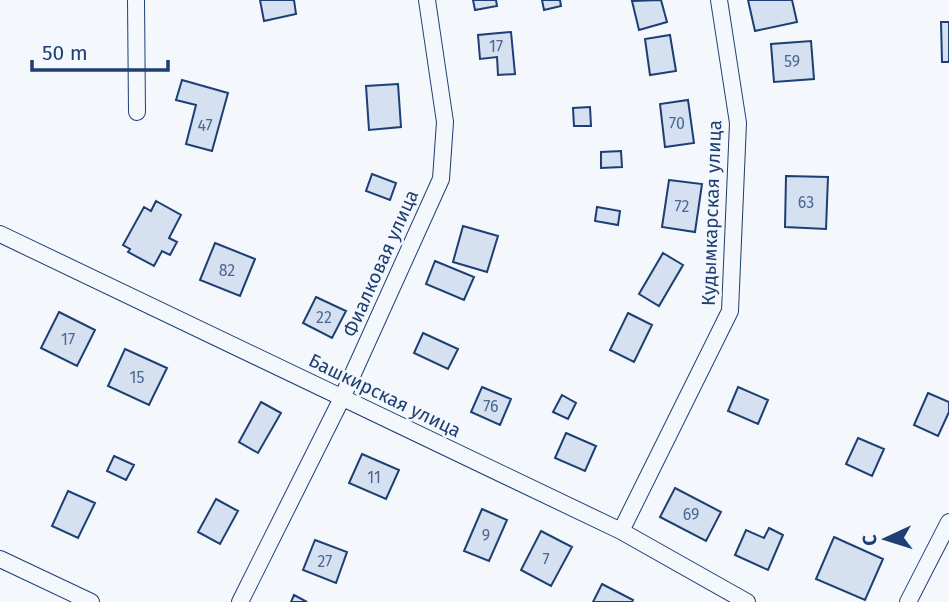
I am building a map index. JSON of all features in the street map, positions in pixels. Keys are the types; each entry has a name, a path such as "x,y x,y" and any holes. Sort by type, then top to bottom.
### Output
{"street":[{"path":"135,0 137,112"},
{"name":"Фиалковая улица","path":"240,602 342,398 441,179 445,122 428,0"},
{"name":"Кудымкарская улица","path":"621,531 730,311 738,123 719,0"},
{"name":"Башкирская улица","path":"0,234 621,531 747,602"},
{"path":"908,602 949,522"},
{"path":"0,559 91,602"}],"building":[{"path":"260,0 294,0 296,14 264,21"},
{"path":"473,0 496,0 497,6 475,10"},
{"path":"542,0 560,0 561,6 544,10"},
{"path":"661,0 667,22 639,30 632,1"},
{"path":"748,0 792,0 797,22 755,31"},
{"path":"941,22 949,22 949,62 942,62"},
{"path":"511,32 515,74 498,75 497,57 480,59 478,35"},
{"path":"670,35 676,71 650,75 645,39"},
{"path":"811,41 814,79 774,82 771,44"},
{"path":"182,80 228,93 212,151 186,144 196,105 176,100"},
{"path":"398,84 401,127 369,130 366,86"},
{"path":"688,100 694,143 665,147 660,104"},
{"path":"590,107 591,126 574,126 573,108"},
{"path":"621,151 622,167 601,168 601,152"},
{"path":"372,174 396,183 390,200 366,191"},
{"path":"786,176 828,177 826,229 785,227"},
{"path":"669,180 702,184 695,232 662,227"},
{"path":"156,201 181,215 169,238 177,242 170,255 162,251 154,266 128,252 130,249 123,245 144,207 151,211"},
{"path":"597,207 620,211 618,225 595,221"},
{"path":"463,226 498,236 487,272 453,262"},
{"path":"215,243 255,259 240,296 200,280"},
{"path":"663,253 683,265 659,306 639,294"},
{"path":"435,261 474,277 464,300 426,284"},
{"path":"316,297 346,311 332,338 303,323"},
{"path":"59,312 95,330 77,366 41,348"},
{"path":"628,313 652,325 634,362 610,350"},
{"path":"423,333 458,349 448,369 414,353"},
{"path":"125,349 167,368 149,405 108,386"},
{"path":"482,387 511,399 500,425 471,412"},
{"path":"738,387 768,400 758,424 728,411"},
{"path":"928,393 949,402 949,412 938,436 914,425"},
{"path":"562,395 576,403 568,419 553,412"},
{"path":"261,402 281,413 258,453 239,442"},
{"path":"566,433 596,446 585,471 555,458"},
{"path":"858,438 884,449 872,476 846,464"},
{"path":"362,454 399,470 386,499 349,483"},
{"path":"114,456 134,465 126,480 107,471"},
{"path":"675,488 721,512 706,541 660,517"},
{"path":"68,491 95,503 78,538 52,526"},
{"path":"216,499 238,511 220,544 198,532"},
{"path":"482,509 507,520 489,561 464,551"},
{"path":"769,528 783,535 768,570 735,555 746,530 764,538"},
{"path":"541,531 572,547 551,586 521,570"},
{"path":"834,537 883,559 865,600 816,579"},
{"path":"315,540 347,552 336,583 303,570"},
{"path":"602,584 633,600 632,602 593,602"},
{"path":"294,595 307,602 291,602"}]}
